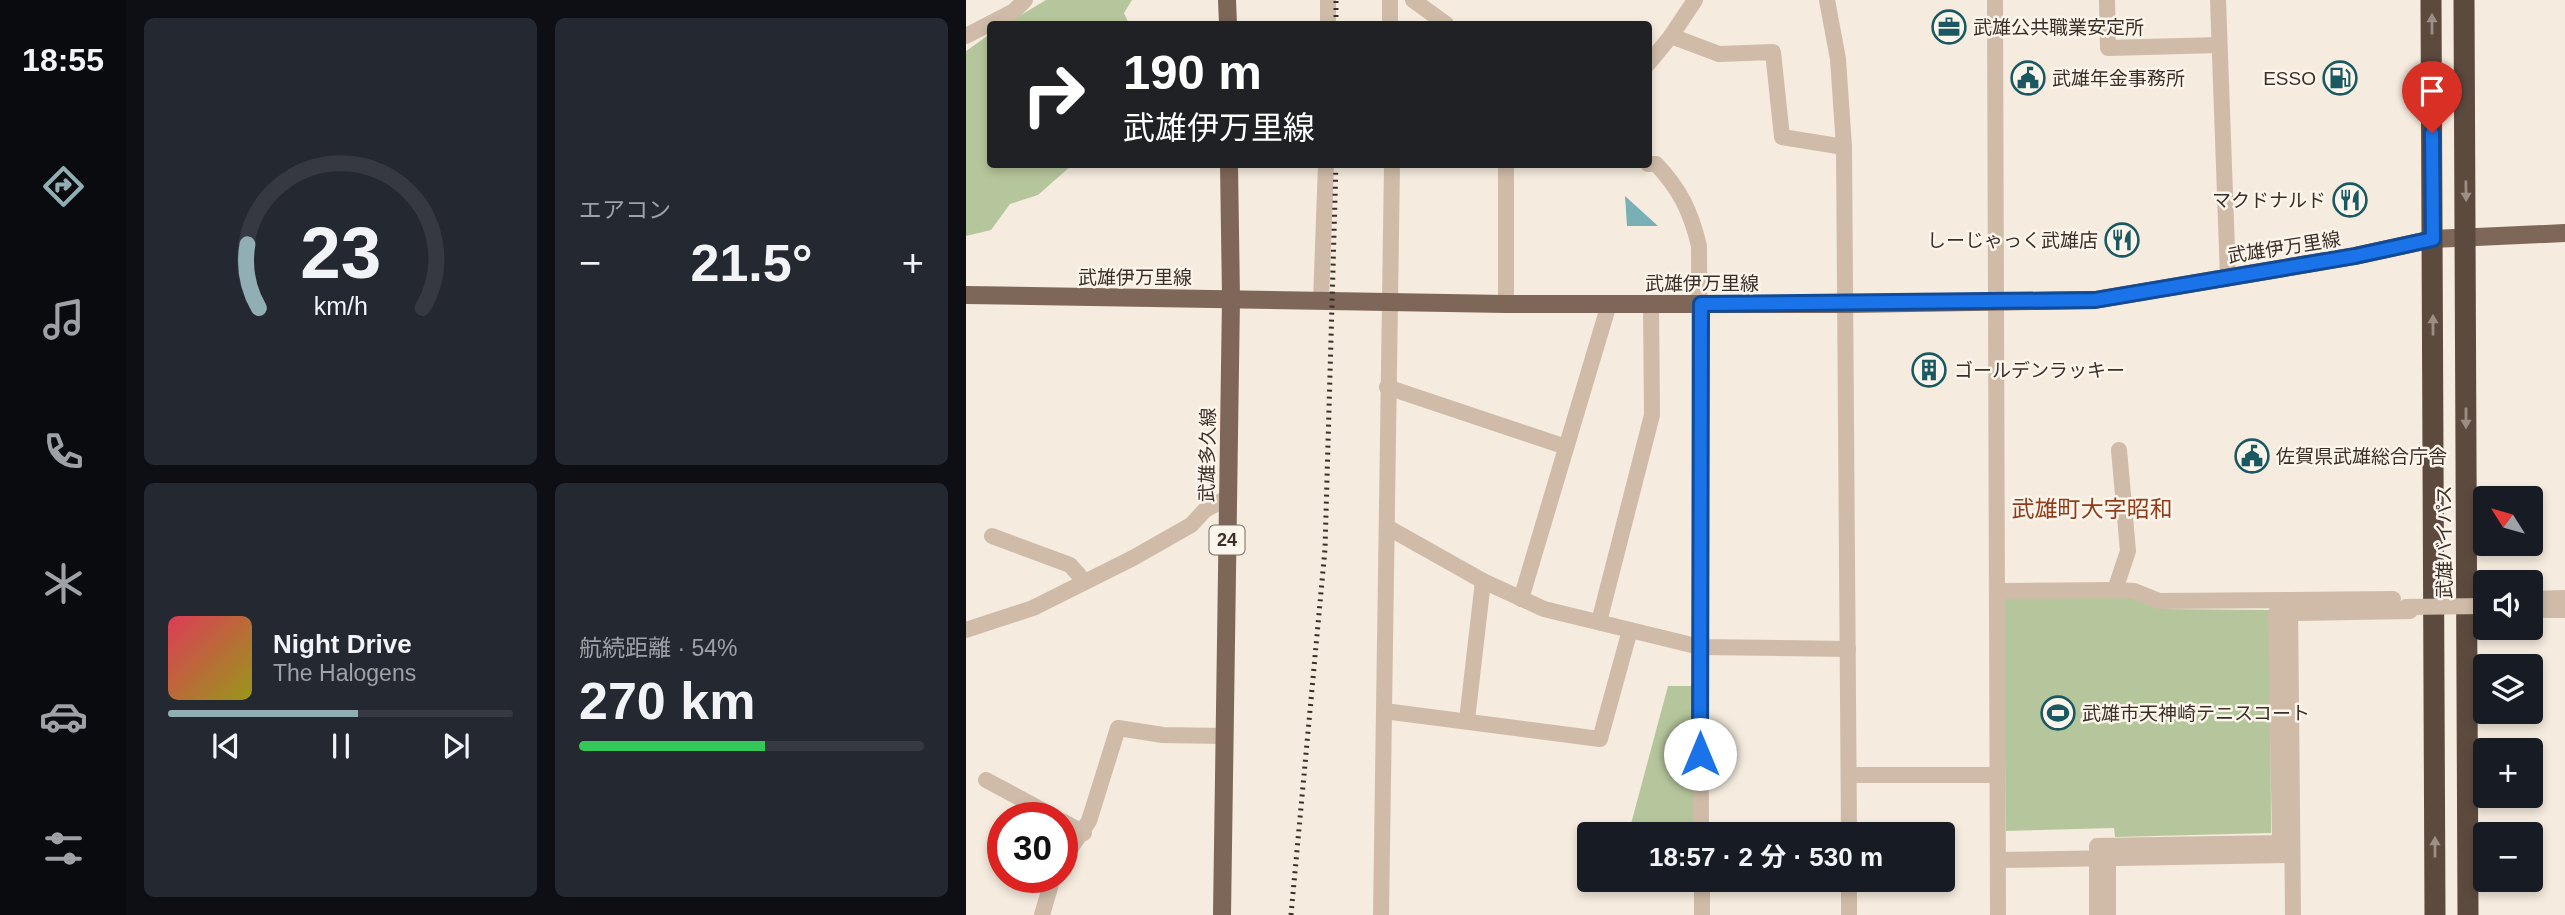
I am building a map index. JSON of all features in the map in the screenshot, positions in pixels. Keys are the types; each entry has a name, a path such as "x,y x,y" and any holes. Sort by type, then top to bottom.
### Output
{"highway":[{"name":"武雄バイパス","path":"2431,0 2435,915"},
{"name":"武雄バイパス","path":"2464,0 2468,915"}],"main road":[{"path":"1227,0 1228,21"},
{"name":"武雄多久線","path":"1222,915 1231,298 1229,168"},
{"name":"武雄伊万里線","path":"966,295 1506,304 1847,304 2095,300 2355,256 2433,239 2565,233"}],"street":[{"path":"995,21 1014,11 1024,0"},
{"path":"1328,0 1328,21"},
{"path":"1390,0 1390,21"},
{"path":"1413,0 1442,21"},
{"path":"1827,0 1838,59 1844,147 1849,822"},
{"path":"1995,0 1998,915"},
{"path":"2107,0 2108,48 2219,46"},
{"path":"2218,0 2228,277"},
{"path":"1652,59 1671,36 1691,2"},
{"path":"966,36 987,25"},
{"path":"1671,36 1719,54 1773,52 1782,137 1844,147"},
{"path":"1652,163 1675,184 1690,211 1699,246 1701,822"},
{"path":"1321,301 1326,168"},
{"path":"1381,915 1392,168"},
{"path":"1506,168 1506,304"},
{"path":"1521,599 1609,304"},
{"path":"1599,622 1651,415 1651,304"},
{"path":"1387,387 1566,447"},
{"path":"2115,590 2128,551 2119,450"},
{"path":"966,630 1033,608 1085,582 1191,525 1205,510 1227,498"},
{"path":"1387,527 1483,582 1544,609 1700,647 1848,649"},
{"path":"992,536 1070,565 1085,582"},
{"path":"1467,720 1483,582"},
{"path":"1997,591 2134,591 2159,601 2290,608 2473,606"},
{"path":"2543,599 2565,598"},
{"path":"2290,608 2293,915"},
{"path":"2108,915 2097,846 2280,843 2276,613 2290,608"},
{"path":"2543,610 2565,610"},
{"path":"1384,711 1600,739 1630,630"},
{"path":"1078,841 1084,833 1118,728 1163,736 1223,736"},
{"path":"1849,775 1997,775"},
{"path":"986,780 1027,802"},
{"path":"1078,830 1084,833"},
{"path":"1998,860 2292,855"},
{"path":"2097,915 2101,858"},
{"path":"1702,892 1702,915"},
{"path":"1849,892 1849,915"},
{"path":"1042,915 1048,893"}],"green space":[{"path":"1046,0 1132,0 1124,13 1128,21 1011,21"},
{"path":"987,36 987,168 1069,168 1038,195 1010,204 991,230 966,236 966,51"},
{"path":"2128,597 2163,609 2270,610 2271,833 2115,837 2114,828 2006,831 2003,598"},
{"path":"1668,686 1694,686 1694,822 1631,822"}],"water":[{"path":"1625,196 1658,226 1627,226"}],"railway":[{"path":"1336,0 1336,21"},
{"path":"1291,915 1325,549 1336,168"}],"place":[{"name":"武雄公共職業安定所","path":"1949,27"},
{"name":"武雄年金事務所","path":"2028,78"},
{"name":"ESSO","path":"2340,78"},
{"name":"マクドナルド","path":"2350,200"},
{"name":"しーじゃっく武雄店","path":"2122,240"},
{"name":"ゴールデンラッキー","path":"1929,370"},
{"name":"佐賀県武雄総合庁舎","path":"2252,456"},
{"name":"武雄市天神崎テニスコート","path":"2058,713"}],"district":[{"name":"武雄町大字昭和","path":"2092,509"}],"route":[{"path":"1700,754 1701,304 2095,300 2355,256 2433,239 2432,133"}]}
